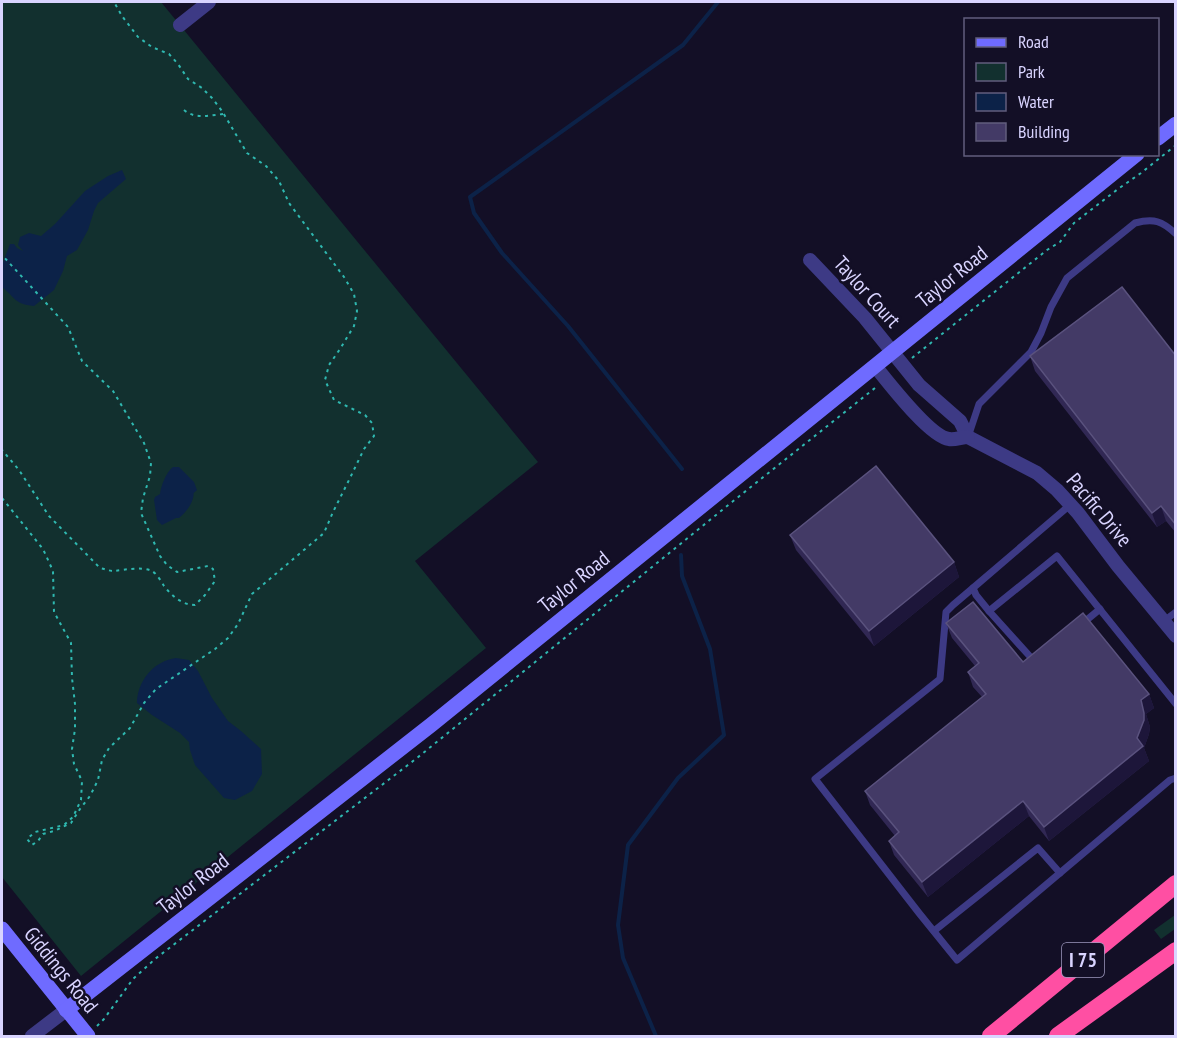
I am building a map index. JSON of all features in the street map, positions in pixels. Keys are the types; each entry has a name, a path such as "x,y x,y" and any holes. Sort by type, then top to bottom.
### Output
{"highway":[{"name":"I 75","path":"991,1036 1176,884"},
{"name":"I 75","path":"1058,1036 1176,951"}],"street":[{"path":"180,25 209,2"},
{"path":"1159,137 1176,124"},
{"name":"Taylor Road","path":"32,1036 423,731 1135,156"},
{"name":"Taylor Court","path":"810,260 865,318 892,352"},
{"name":"Pacific Drive","path":"892,352 919,385 960,421 968,437"},
{"name":"Pacific Drive","path":"875,366 914,412 936,432 948,439 968,437 1037,473 1057,490 1176,636"},
{"name":"Giddings Road","path":"2,929 88,1036"}],"lane":[{"path":"968,437 979,404 1031,352 1067,278 1135,223 1148,219 1163,223 1176,234"},
{"path":"1070,505 946,612 940,679 815,779 957,960 1170,780 1176,778"},
{"path":"989,611 1057,556 1176,704"},
{"path":"973,588 989,611 1034,663 1042,656"},
{"path":"1075,629 1100,609"},
{"path":"1164,621 1176,612"},
{"path":"934,931 1038,848 1060,873"}],"path":[{"path":"2,498 43,549 53,571 54,612 71,644 75,704 72,749 74,764 82,781 81,800 73,817 64,825 35,832 27,839 32,845 38,842 43,834 71,823 90,796 98,780 102,760 109,748 130,728 144,703 156,688 228,638 238,624 252,594 324,533 364,449 374,436 372,423 365,415 334,400 325,380 329,365 354,326 357,310 354,294 344,277 289,203 279,181 266,166 247,153 212,98 188,79 169,54 152,47 138,37 114,2"},
{"path":"184,110 197,117 224,114"},
{"path":"916,355 1060,242 1074,223 1176,145"},
{"path":"2,254 68,327 82,361 113,392 144,442 152,463 141,513 160,556 177,572 208,566 213,569 215,581 195,605 188,605 178,600 151,570 130,568 111,571 100,568 49,516 19,470 2,450"},
{"path":"99,1024 133,979 155,959 417,758 877,387"}],"green space":[{"path":"2,2 161,2 538,462 415,561 486,648 81,976 2,877"},
{"path":"1175,915 1175,929 1161,939 1154,930"}],"water":[{"path":"122,170 126,179 98,203 88,230 77,250 67,256 54,290 34,306 16,300 2,287 2,265 10,244 14,244 23,251 18,245 20,237 29,233 41,236 85,191"},
{"path":"173,467 179,467 194,482 197,490 188,509 179,518 162,525 157,520 154,500 160,494 164,479"},
{"path":"176,658 189,660 228,721 261,749 262,774 252,791 235,800 224,798 195,765 189,742 180,733 137,703 141,685 147,675 161,663"}],"building":[{"path":"1122,287 1176,356 1176,525 1161,506 1152,513 1030,356"},
{"path":"876,466 954,562 869,631 790,535"},
{"path":"973,602 1023,662 1083,613 1149,694 1141,700 1144,720 1137,738 1143,746 1044,827 1023,801 922,882 889,841 899,832 865,791 986,694 968,672 979,663 946,623"}],"waterway":[{"path":"682,469 568,326 502,253 474,213 470,197 683,45 718,2"},
{"path":"656,1036 623,958 618,925 628,845 678,778 724,735 710,649 682,576 681,555"}]}
